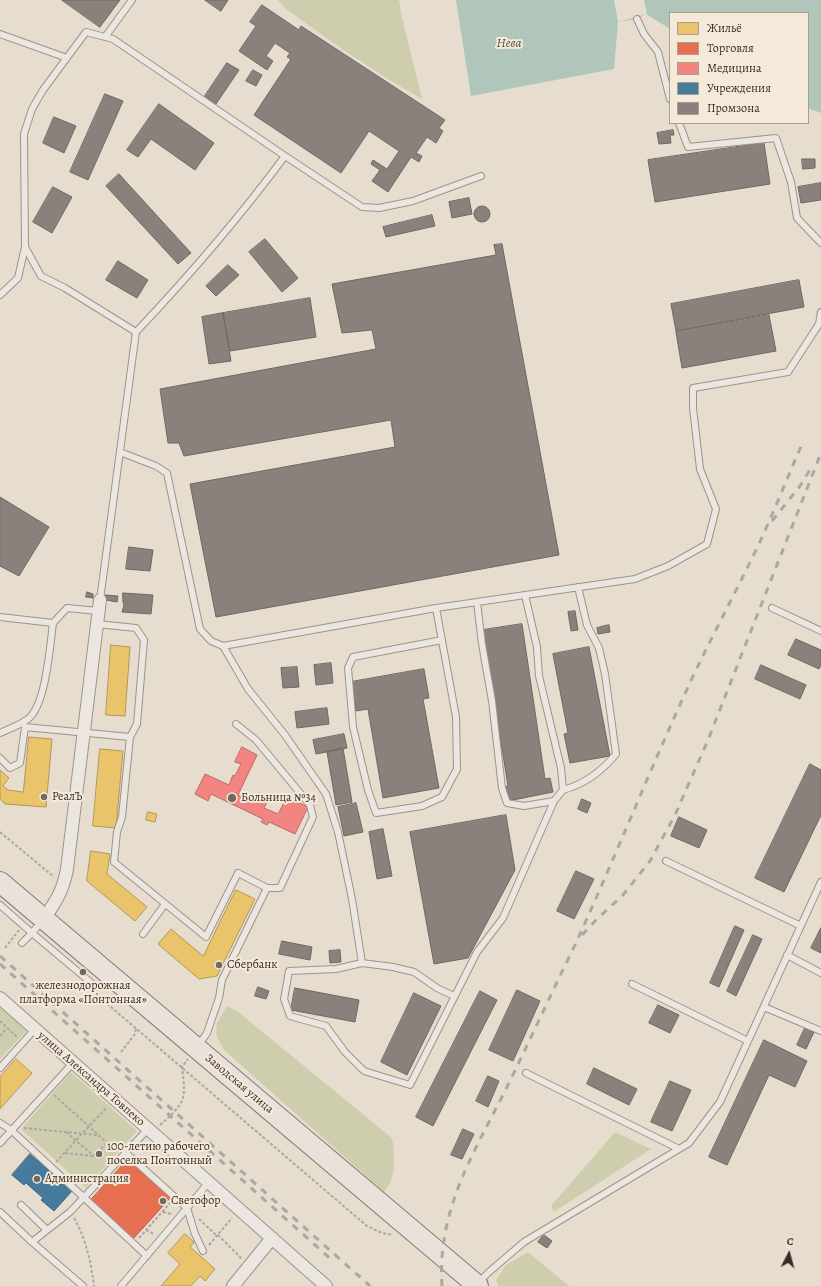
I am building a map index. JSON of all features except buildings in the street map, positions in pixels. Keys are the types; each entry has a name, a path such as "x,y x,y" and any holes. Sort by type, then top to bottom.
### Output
{"main road":[{"name":"Заводская улица","path":"0,882 38,926 196,1049 319,1150 477,1286"}],"street":[{"path":"38,926 56,901 64,885 99,606"},
{"name":"улица Александра Товпеко","path":"0,998 326,1286"},
{"path":"233,1286 250,1267 272,1238"}],"lane":[{"path":"105,37 132,0"},
{"path":"638,19 644,34 658,52 669,95"},
{"path":"0,295 18,278 25,247 24,134 32,109 43,90 86,32 113,39 362,207 379,208 413,201 481,176"},
{"path":"0,34 67,58"},
{"path":"678,124 688,147 776,138 791,182 797,218 821,242"},
{"path":"0,758 10,768 20,763 25,727 37,705 44,686 53,623 67,608 99,606 136,332 181,285 259,191 285,156"},
{"path":"25,247 41,276 65,288 136,332"},
{"path":"120,452 156,466 167,473 200,629 211,641 223,646 436,608 635,579 668,566 707,544 716,509 700,469 693,408 693,388 788,372 819,324 821,312"},
{"path":"454,996 437,988 414,972 362,963 336,969 289,971 284,999 290,1016 326,1026 345,1052 364,1071 410,1085 477,952 503,918 554,801 563,790 572,788 606,767 616,754 604,668 599,648 587,625 578,587"},
{"path":"525,595 537,647 539,676 561,768 563,790"},
{"path":"477,602 482,644 492,701 502,788 507,803 524,806 554,801"},
{"path":"436,608 442,640 456,717 457,769 442,797 422,806 376,813 368,790 353,727 348,668 353,657 442,640"},
{"path":"772,608 821,631"},
{"path":"0,617 53,623"},
{"path":"97,624 136,628 144,640 137,724 130,737 122,816 117,832 114,862 206,937 238,873 268,888 280,888 313,817 310,806 256,740 236,724"},
{"path":"223,646 248,689 285,735 326,794 338,832 352,899 362,963"},
{"path":"0,733 29,718"},
{"path":"25,727 130,737"},
{"path":"666,861 801,926"},
{"path":"477,1286 488,1272 524,1242 689,1143 720,1102 821,882"},
{"path":"196,1049 207,1033 219,998 222,980 268,888"},
{"path":"143,934 165,904"},
{"path":"0,905 23,926 38,926 95,986"},
{"path":"22,943 38,926"},
{"path":"787,955 821,973"},
{"path":"632,984 748,1041"},
{"path":"764,1007 821,1031"},
{"path":"0,1068 35,1029"},
{"path":"0,1143 73,1063"},
{"path":"526,1073 680,1149"},
{"path":"0,1123 12,1129 51,1168 147,1256"},
{"path":"32,1242 70,1212 148,1128"},
{"path":"123,1154 187,1208 195,1234 203,1251"},
{"path":"121,1286 209,1182"},
{"path":"21,1205 47,1230"},
{"path":"0,1212 83,1286"}],"path":[{"path":"0,832 64,885"},
{"path":"5,948 23,926"},
{"path":"95,986 97,995 367,1226 382,1233 398,1236"},
{"path":"0,1021 23,1042"},
{"path":"0,1036 7,1028"},
{"path":"121,1052 135,1034 136,1028"},
{"path":"148,1128 158,1127 182,1103 184,1089 182,1067 196,1049"},
{"path":"48,1089 98,1135 123,1154"},
{"path":"51,1168 115,1099"},
{"path":"12,1129 98,1135"},
{"path":"66,1132 94,1156"},
{"path":"94,1156 107,1142"},
{"path":"64,1153 94,1156"},
{"path":"134,1244 175,1197"},
{"path":"187,1208 250,1267"},
{"path":"203,1251 240,1210"},
{"path":"70,1212 79,1226 87,1248 92,1266 94,1286"}],"shaded area":[{"path":"278,0 399,0 422,99 369,67 335,44 285,8"},
{"path":"0,1005 27,1030 0,1059"},
{"path":"227,1006 237,1011 392,1138 394,1152 393,1173 384,1192 224,1050 216,1035 217,1023"},
{"path":"71,1072 137,1131 86,1188 21,1129"},
{"path":"615,1132 651,1149 554,1212 551,1206"},
{"path":"528,1252 569,1286 499,1286 496,1280 506,1265"}],"water":[{"name":"Нева","path":"456,0 821,0 821,113 809,108 809,12 669,12 669,28 646,14 637,19 618,22 614,69 471,96"}],"pier":[{"path":"614,0 644,0 647,14 618,22"}],"railway":[{"path":"442,1286 442,1258 445,1232 460,1182 575,945 659,751 688,687 764,533 802,444"},
{"path":"582,935 623,895 650,861 675,815 708,740 821,453"},
{"path":"772,521 800,486 811,468"},
{"path":"0,956 370,1286"},
{"path":"0,964 333,1261"}],"place":[{"name":"РеалЪ","path":"44,797"},
{"name":"Больница №34","path":"232,798"},
{"name":"Сбербанк","path":"219,965"},
{"name":"железнодорожная платформа «Понтонная»","path":"83,972"},
{"name":"100-летию рабочего поселка Понтонный","path":"99,1154"},
{"name":"Администрация","path":"37,1179"},
{"name":"Светофор","path":"163,1201"}]}
